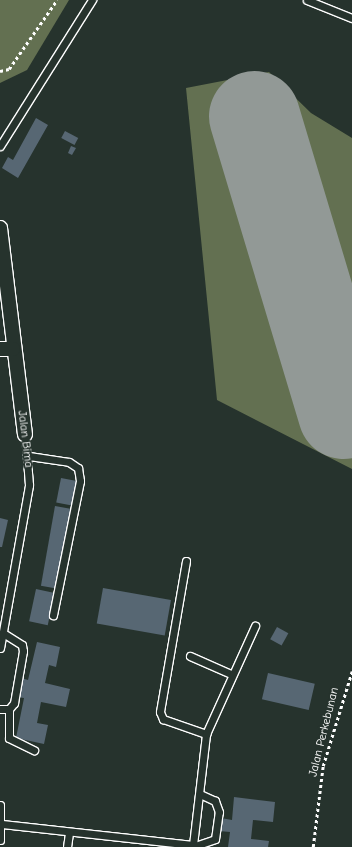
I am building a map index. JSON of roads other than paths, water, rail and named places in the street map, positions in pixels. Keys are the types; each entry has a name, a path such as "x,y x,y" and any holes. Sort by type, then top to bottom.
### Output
{"street":[{"name":"Jalan Bima","path":"0,228 6,349 25,434"}],"lane":[{"path":"0,146 92,0"},
{"path":"306,0 352,18"},
{"name":"Jalan Bima","path":"0,648 20,546 29,485 29,456 25,434"},
{"path":"29,456 68,462 78,468 80,481 53,615"},
{"path":"186,561 160,712 163,719 206,734"},
{"path":"193,846 206,734 231,674 255,626"},
{"path":"2,633 22,645 24,651 14,703 9,709 10,740 34,750"},
{"path":"190,656 231,674"},
{"path":"0,709 9,709"},
{"path":"2,824 193,846 215,838 219,812 215,801 200,794"},
{"path":"0,805 2,824 0,840"},
{"path":"67,847 69,832"}]}
